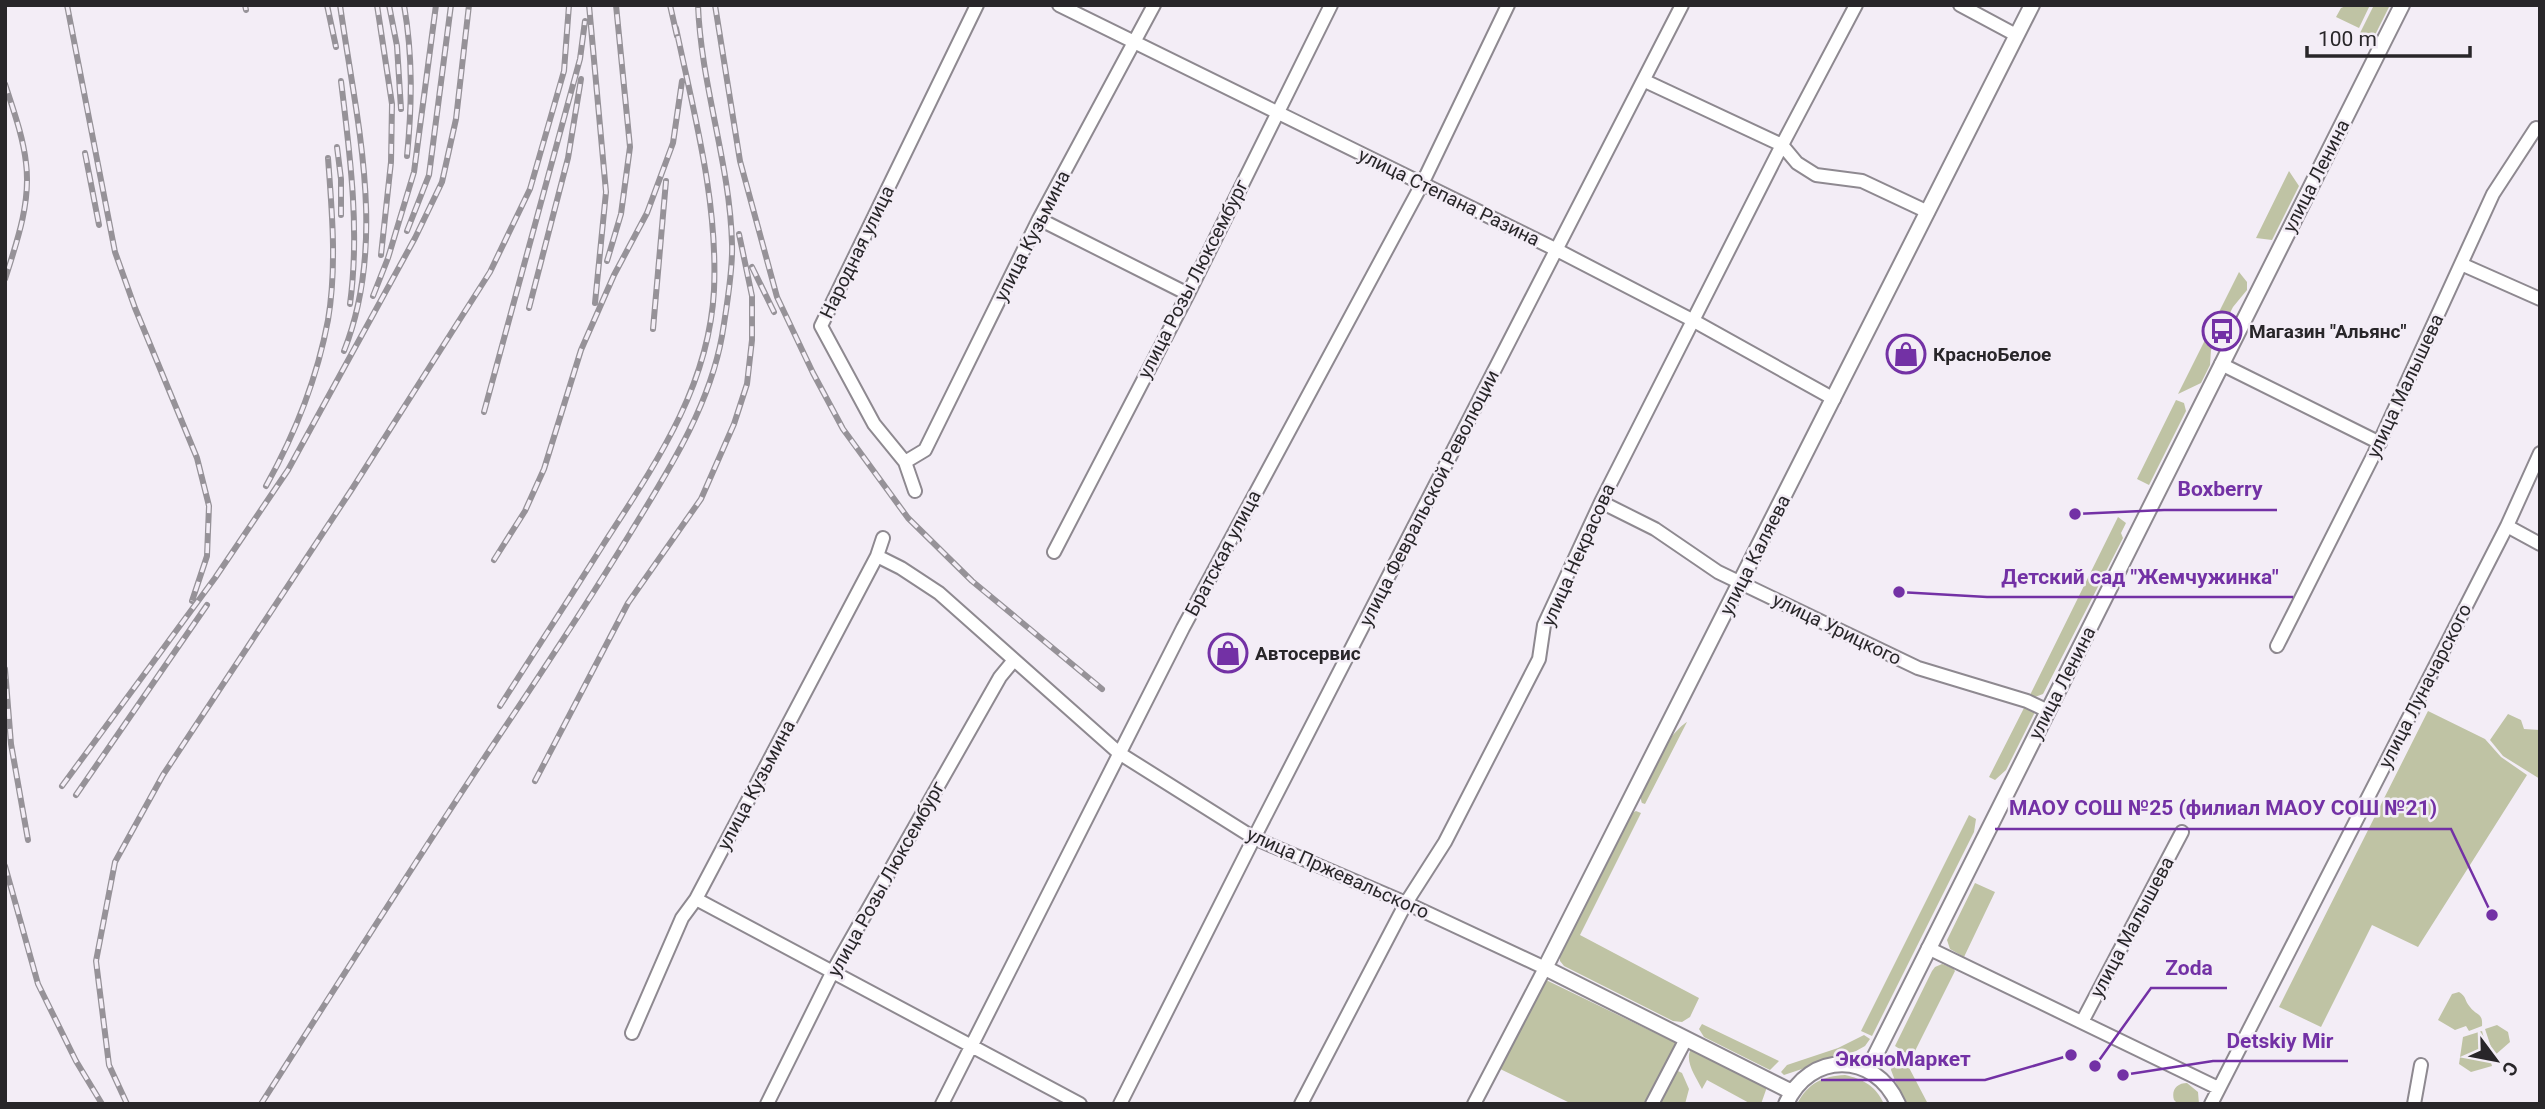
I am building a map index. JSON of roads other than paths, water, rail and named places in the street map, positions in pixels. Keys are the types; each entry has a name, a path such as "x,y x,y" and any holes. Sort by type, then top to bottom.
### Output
{"street":[{"name":"Народная улица","path":"915,491 905,461 874,424 821,326 977,5"},
{"name":"улица Степана Разина","path":"1059,5 1557,250 1694,321 1834,399"},
{"name":"улица Кузьмина","path":"905,461 925,450 1039,219 1154,5"},
{"name":"улица Розы Люксембург","path":"1054,552 1188,294 1276,111 1331,5"},
{"name":"улица Февральской Революции","path":"1120,1104 1682,5"},
{"name":"улица Некрасова","path":"1301,1104 1406,903 1445,842 1539,659 1544,625 1601,502 1856,5"},
{"path":"1959,5 2016,35"},
{"name":"улица Каляева","path":"1475,1104 2032,5"},
{"name":"улица Ленина","path":"1868,1070 2402,5"},
{"name":"Братская улица","path":"942,1104 1183,628 1422,184 1507,6"},
{"path":"1645,81 1782,145 1797,163 1816,175 1862,181 1928,212"},
{"name":"улица Малышева","path":"2277,646 2380,443 2493,194 2536,128"},
{"path":"1039,219 1188,294"},
{"path":"2461,264 2540,299"},
{"path":"2221,364 2380,443"},
{"name":"улица Луначарского","path":"2211,1104 2507,526 2540,453"},
{"name":"улица Урицкого","path":"1601,502 1656,529 1718,572 1918,668 2027,701 2048,711"},
{"path":"2507,526 2540,544"},
{"name":"улица Кузьмина","path":"632,1033 682,918 696,899 877,556 883,538"},
{"name":"улица Пржевальского","path":"877,556 939,593 1119,753 1254,838 1406,903 1545,968 1771,1082 1789,1098"},
{"name":"улица Розы Люксембург","path":"767,1104 833,971 1000,677 1014,660"},
{"name":"улица Малышева","path":"2082,1022 2182,832"},
{"path":"696,899 1080,1104"},
{"path":"1925,953 2082,1022 2218,1088"},
{"path":"1652,1104 1686,1039"},
{"path":"1789,1098 1809,1074 1826,1066 1846,1064 1868,1070 1888,1086 1898,1104"},
{"path":"2414,1104 2421,1065"}],"railway":[{"path":"67,5 115,252 135,308 197,458 209,506 207,556 192,601"},
{"path":"245,5 246,10"},
{"path":"327,5 336,47"},
{"path":"340,5 360,135 366,223 364,266 357,309 344,351"},
{"path":"377,5 392,104 391,162 381,255"},
{"path":"389,5 397,46 401,109"},
{"path":"404,5 411,81 407,156"},
{"path":"373,296 388,258 414,172 436,5"},
{"path":"407,231 429,175 451,5"},
{"path":"62,786 215,578 288,470 415,238 442,182 456,119 469,5"},
{"path":"127,1104 109,1065 96,961 115,862 163,775 352,489 490,272 530,189 564,71 569,5"},
{"path":"589,5 606,192 595,303"},
{"path":"607,261 621,214 630,147 616,5"},
{"path":"670,5 677,36"},
{"path":"261,1104 614,559 673,462 708,388 722,336 732,244 726,184 704,65 698,5"},
{"path":"715,5 740,161 777,297 843,429 908,518 972,581 1102,689"},
{"path":"484,412 580,59 585,21"},
{"path":"500,706 641,486 676,425 702,360 710,326 714,290 712,224 697,125 676,28"},
{"path":"529,308 568,158 581,79"},
{"path":"341,81 354,220 350,304"},
{"path":"494,560 525,511 544,469 581,350 614,275 647,213 673,143 682,81"},
{"path":"5,84 23,143 27,178 22,222 5,279"},
{"path":"337,147 341,179 341,215"},
{"path":"85,153 99,225"},
{"path":"266,486 304,406 318,364 328,320 333,259 328,158"},
{"path":"653,329 666,181"},
{"path":"535,781 628,603 701,499 734,424 747,384 752,340 752,296 739,234"},
{"path":"752,267 774,312"},
{"path":"76,795 207,605"},
{"path":"5,669 11,744 28,840"},
{"path":"5,866 38,984 76,1061 102,1104"}],"place":[{"name":"Магазин \"Альянс\"","path":"2222,331"},
{"name":"КрасноБелое","path":"1906,354"},
{"name":"Boxberry","path":"2075,514"},
{"name":"Детский сад \"Жемчужинка\"","path":"1899,592"},
{"name":"Автосервис","path":"1228,653"},
{"name":"МАОУ СОШ №25 (филиал МАОУ СОШ №21)","path":"2492,915"},
{"name":"ЭконоМаркет","path":"2071,1055"},
{"name":"Zoda","path":"2095,1066"},
{"name":"Detskiy Mir","path":"2123,1075"}]}
